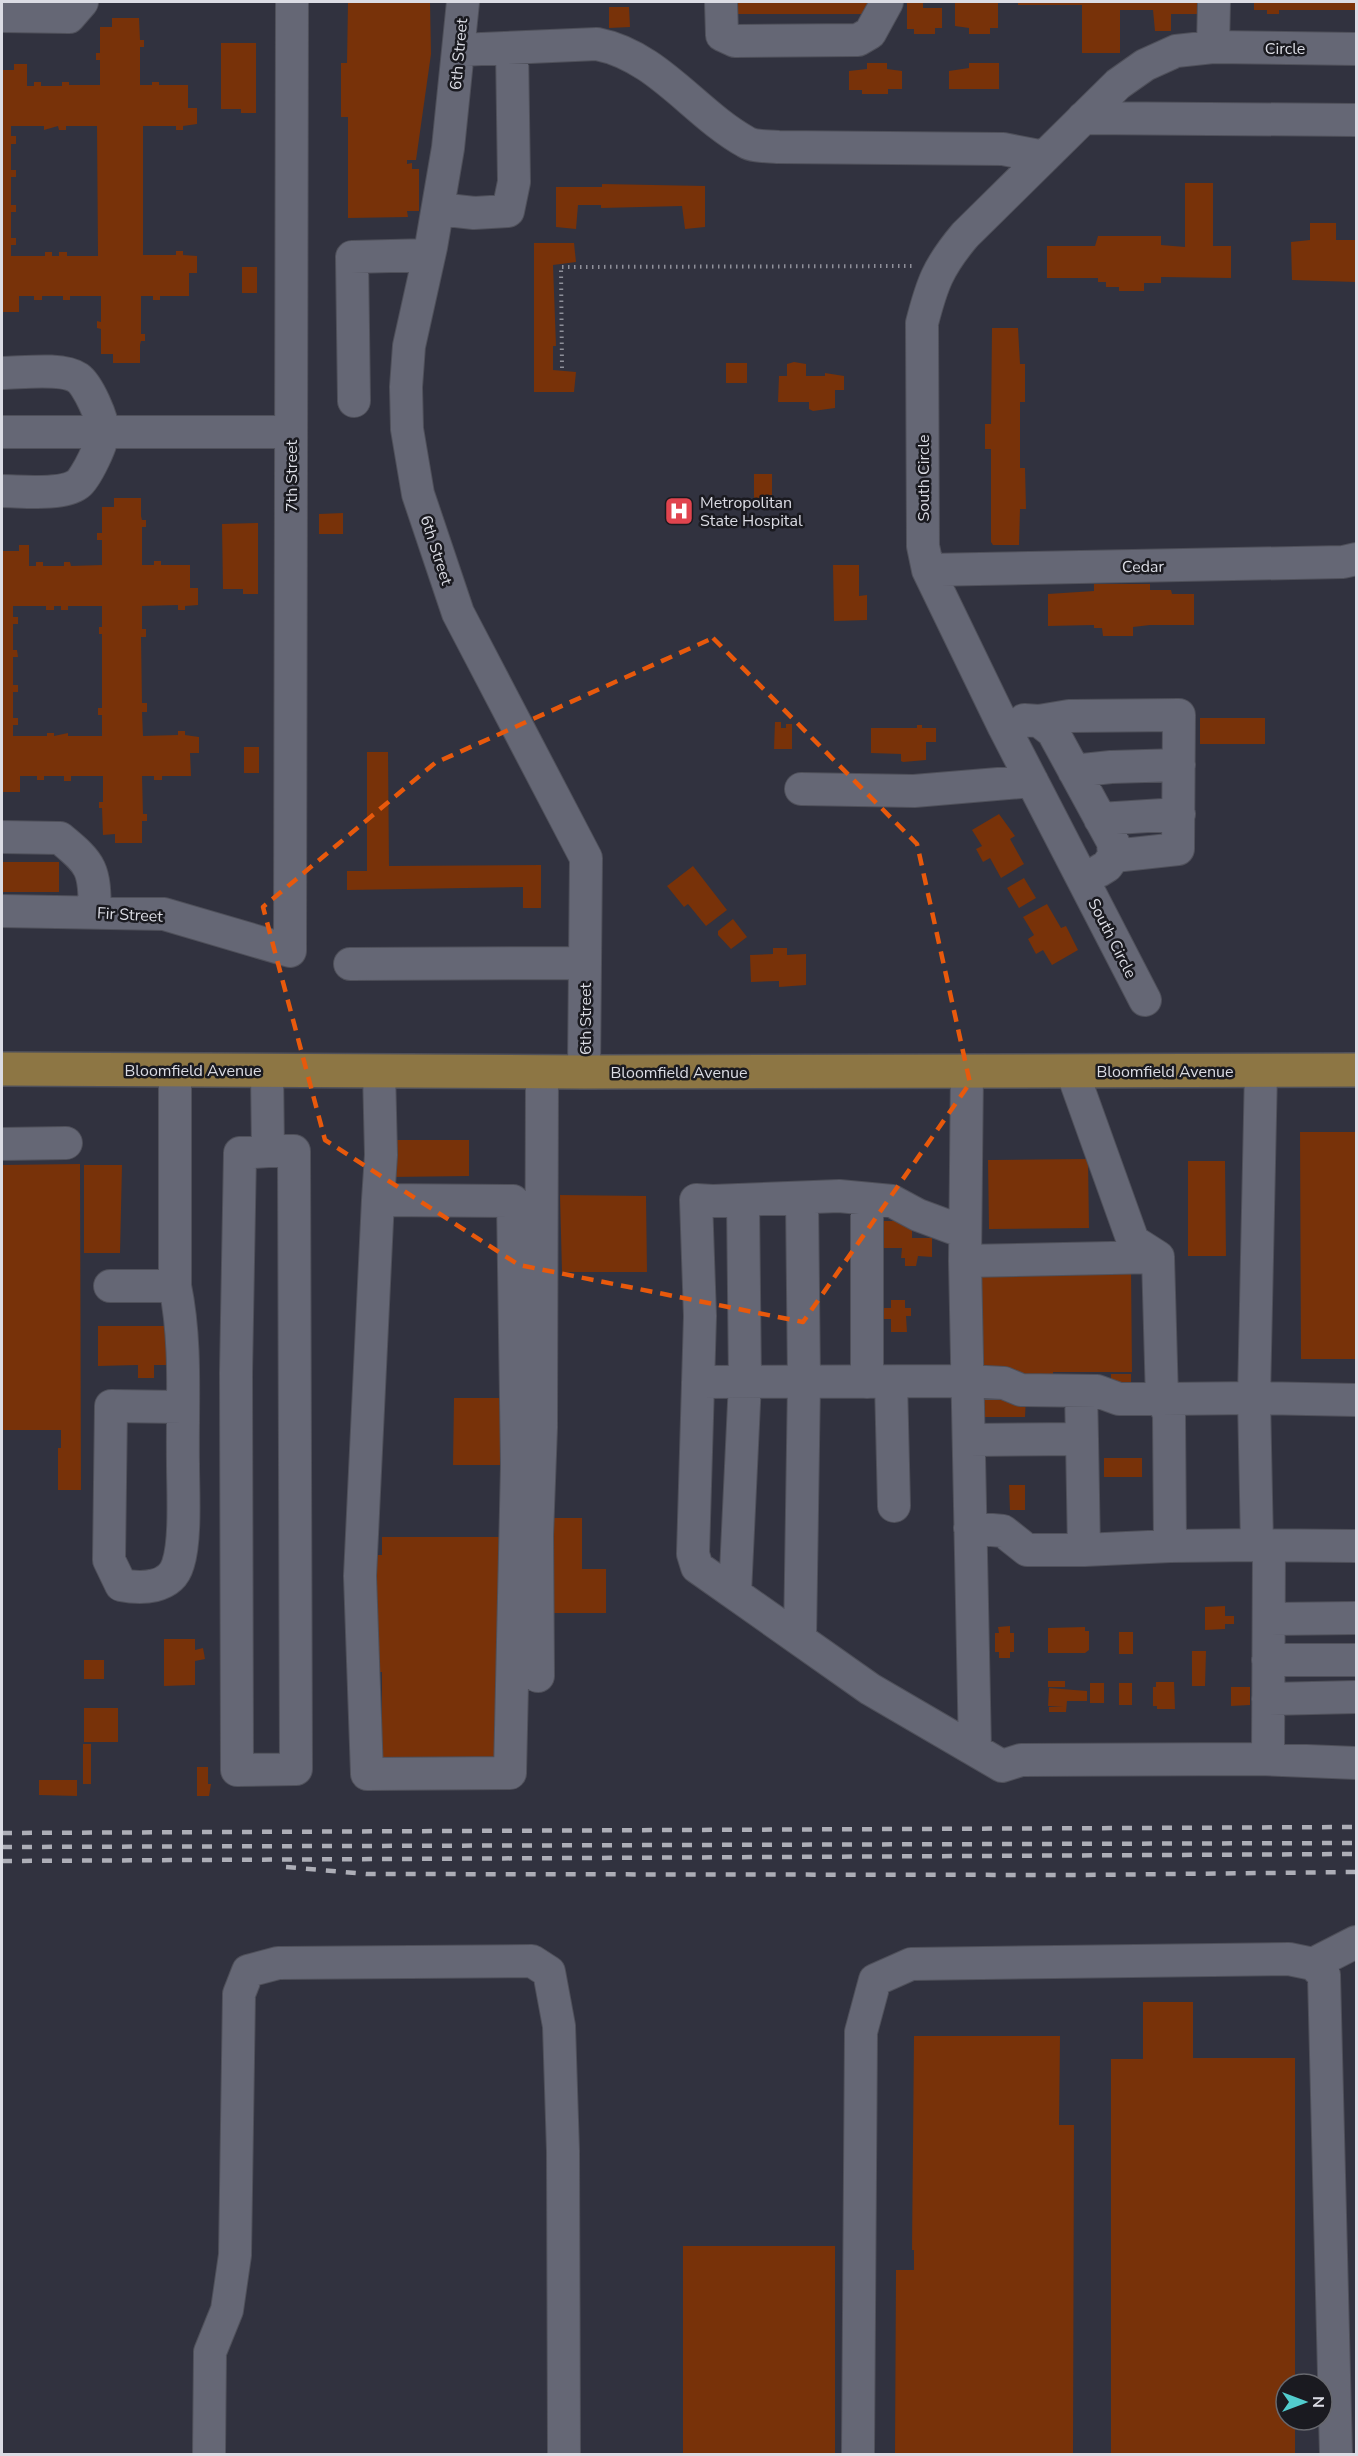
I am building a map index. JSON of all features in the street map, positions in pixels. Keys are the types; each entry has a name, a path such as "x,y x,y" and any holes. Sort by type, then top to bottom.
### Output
{"main road":[{"name":"Bloomfield Avenue","path":"2,1069 543,1072 1356,1070"}],"street":[{"path":"2,16 69,17 82,2"},
{"name":"6th Street","path":"463,2 448,148 429,255 409,346 406,387 407,429 418,494 458,613 586,858 584,1072"},
{"path":"721,2 722,34 735,40 858,40 870,33 887,2"},
{"path":"1214,2 1214,47"},
{"name":"7th Street","path":"285,7 291,432 290,951"},
{"path":"459,50 597,44 617,48 649,66 748,144 778,147 1003,149 1044,157"},
{"name":"Circle","path":"1214,47 1356,49"},
{"name":"South Circle","path":"1145,1000 1004,727 928,570 923,546 922,323 929,293 940,266 965,236 1118,84 1145,64 1176,51 1214,47"},
{"path":"438,209 474,213 508,211 514,182 512,48"},
{"path":"1083,118 1356,120"},
{"path":"354,401 352,257 429,255"},
{"path":"2,373 63,372 79,378 92,397 104,432 91,465 79,484 63,491 2,491"},
{"path":"2,432 291,432"},
{"name":"Cedar","path":"928,570 1343,562 1356,559"},
{"path":"1004,727 1025,720 1039,721 1069,716 1179,715 1178,849 1114,856"},
{"path":"1039,721 1053,732 1113,842 1114,856 1107,866 1083,880"},
{"path":"1074,771 1112,766 1179,765"},
{"path":"801,789 914,791 1032,781"},
{"path":"1101,819 1179,814"},
{"path":"2,837 60,838 89,863 94,879 95,912"},
{"name":"Fir Street","path":"2,911 164,914 290,951"},
{"path":"350,964 585,963"},
{"path":"175,1070 175,1286 181,1315 182,1407 183,1510 178,1565 163,1584 139,1589 121,1585 109,1560 111,1406 182,1407"},
{"path":"267,1070 268,1152"},
{"path":"1261,1070 1254,1398 1269,1619 1268,1759"},
{"path":"378,1200 513,1201 517,1465 510,1773 367,1774 360,1576 378,1200 381,1155 379,1071"},
{"path":"967,1071 964,1247 975,1750"},
{"path":"1072,1071 1133,1241 1158,1257"},
{"path":"538,1676 537,1535 541,1427 543,1072"},
{"path":"2,1144 66,1143"},
{"path":"294,1151 296,1769 237,1770 236,1373 240,1153 268,1152 294,1151"},
{"path":"1158,1257 964,1247 918,1215 892,1202 839,1196 696,1200 700,1316 693,1554 697,1567 870,1689 1002,1766 1021,1760 1268,1759 1356,1763"},
{"path":"800,1639 804,1382 802,1198"},
{"path":"867,1199 879,1382 894,1506"},
{"path":"735,1593 745,1382 743,1200"},
{"path":"1158,1257 1162,1399 1169,1414 1170,1546"},
{"path":"110,1286 175,1286"},
{"path":"698,1382 967,1381 1004,1383 1021,1390 1105,1393 1119,1400 1254,1398 1356,1400"},
{"path":"1081,1391 1084,1550"},
{"path":"969,1440 1082,1439"},
{"path":"970,1528 1003,1531 1027,1550 1170,1546 1356,1546"},
{"path":"1269,1619 1356,1618"},
{"path":"1268,1660 1356,1660"},
{"path":"1268,1699 1356,1697"},
{"path":"1313,1964 1356,1942"},
{"path":"858,2454 861,2032 875,1980 911,1964 1289,1959 1313,1964 1324,1975 1336,2454"},
{"path":"209,2454 210,2352 226,2310 236,2255 239,1994 248,1971 278,1963 532,1960 549,1972 559,2026 563,2151 564,2454"}],"path":[{"path":"562,368 561,267 940,266"}],"highlighted area":[{"path":"713,638 917,844 970,1083 803,1322 519,1265 325,1140 263,907 435,763"}],"building":[{"path":"348,2 430,2 431,54 416,160 407,160 407,164 412,163 412,169 419,169 419,211 407,211 408,217 348,218 348,117 341,117 341,63 347,63"},
{"path":"735,2 868,2 868,14 735,14"},
{"path":"907,2 923,2 923,8 942,8 942,28 935,28 935,34 914,34 914,29 907,29"},
{"path":"955,2 998,2 998,28 990,28 990,34 969,34 969,28 955,26"},
{"path":"1018,2 1200,2 1200,14 1171,14 1171,31 1155,31 1153,10 1120,10 1120,53 1082,53 1082,5 1018,5"},
{"path":"1254,2 1356,2 1356,10 1279,10 1279,14 1267,14 1267,10 1254,10"},
{"path":"609,7 629,7 630,27 609,28"},
{"path":"112,18 139,18 140,40 144,40 144,47 140,47 140,85 152,85 152,82 159,82 159,85 188,85 188,108 197,108 197,124 183,126 183,130 176,130 176,126 143,126 143,255 176,255 176,251 183,251 183,255 197,256 197,273 189,273 189,296 160,296 160,300 153,300 153,296 141,296 141,334 145,334 145,341 141,341 140,345 140,363 113,363 113,354 101,354 101,329 97,328 97,321 101,322 101,296 70,296 70,300 63,300 63,296 42,296 42,300 34,300 34,296 19,296 19,312 2,312 2,70 14,70 14,64 27,64 27,86 34,86 34,82 41,82 41,86 62,86 62,82 69,82 69,85 100,85 100,60 96,60 96,53 100,53 100,27 112,27","holes":["11,126 44,126 44,130 58,126 59,130 66,130 66,126 97,126 98,256 67,256 67,252 59,252 59,256 52,256 52,252 45,252 45,256 11,256 11,245 16,245 16,238 11,238 11,212 16,212 16,205 11,205 11,177 16,177 16,170 11,170 11,144 16,144 16,136 11,136"]},
{"path":"221,43 256,43 256,113 241,113 241,109 221,109"},
{"path":"867,63 887,63 887,69 902,71 902,89 888,89 888,94 862,94 862,90 849,90 849,71 867,69"},
{"path":"969,63 999,63 999,89 949,89 949,71 969,68"},
{"path":"1185,183 1213,183 1213,246 1231,246 1231,278 1161,277 1161,283 1144,283 1144,291 1119,291 1119,287 1106,287 1106,282 1098,282 1098,278 1047,278 1047,246 1095,246 1098,236 1161,236 1161,245 1185,247"},
{"path":"602,184 705,186 705,227 685,229 682,206 601,208 601,205 578,205 576,229 556,227 556,187 602,187"},
{"path":"1310,223 1336,223 1336,240 1356,240 1356,282 1292,280 1291,242 1310,240"},
{"path":"534,243 574,243 576,262 553,265 556,346 553,346 553,370 576,372 574,392 534,392"},
{"path":"242,267 257,267 257,293 242,293"},
{"path":"992,328 1018,328 1020,364 1025,364 1025,402 1020,402 1020,468 1025,468 1026,509 1020,509 1019,545 993,545 991,542 991,449 985,449 985,424 991,424"},
{"path":"794,362 806,364 806,376 825,376 825,373 844,376 844,390 835,390 835,408 813,411 809,409 809,402 778,402 779,376 787,376 787,364"},
{"path":"726,363 747,363 747,383 726,383"},
{"path":"754,474 772,474 772,502 754,502"},
{"path":"114,498 141,498 141,516 142,520 146,520 146,527 142,527 142,565 154,565 154,561 161,561 161,565 190,565 190,588 198,588 198,605 185,606 185,610 178,610 178,605 142,606 142,629 146,629 146,637 141,637 142,703 147,703 147,712 142,712 143,736 178,735 178,731 185,731 185,735 199,737 199,753 190,753 191,776 162,776 162,780 154,780 154,776 142,776 143,814 147,814 147,821 142,821 142,843 115,843 115,834 103,835 102,808 99,808 99,802 103,802 103,776 71,776 71,781 64,781 64,776 44,776 44,780 37,780 37,776 20,776 20,792 2,792 2,551 19,551 19,545 29,545 29,566 36,566 36,562 43,562 43,566 64,566 64,562 70,562 71,566 102,565 102,540 97,540 97,533 102,533 102,507 114,507","holes":["13,606 46,606 46,610 54,610 54,606 61,606 61,610 68,610 68,606 102,606 102,627 99,627 99,634 102,634 102,708 98,708 98,715 102,715 102,736 68,736 68,733 54,736 54,733 47,733 47,736 13,736 13,725 18,725 18,718 13,718 13,692 18,692 18,685 13,685 13,657 18,657 17,650 13,650 13,624 18,624 18,617 13,617"]},
{"path":"343,513 343,534 319,534 319,514"},
{"path":"258,523 258,594 243,594 243,589 223,589 222,524"},
{"path":"833,565 859,565 859,596 867,595 867,620 834,621"},
{"path":"1094,584 1150,584 1150,590 1171,590 1172,594 1194,594 1194,625 1133,627 1133,636 1103,636 1102,628 1094,628 1094,625 1048,626 1048,594 1094,591"},
{"path":"1200,718 1265,718 1265,744 1200,744"},
{"path":"775,722 781,722 781,728 786,728 786,724 792,724 792,749 774,749"},
{"path":"917,725 922,725 922,728 936,728 936,742 926,742 926,760 903,762 901,754 871,753 871,728 917,728"},
{"path":"244,747 259,747 259,773 244,773"},
{"path":"367,752 388,752 389,866 541,865 541,908 523,908 523,887 347,890 347,871 367,871"},
{"path":"999,814 1015,836 1010,839 1024,864 1001,878 990,858 983,862 976,849 982,846 972,830"},
{"path":"2,862 59,862 59,892 2,892"},
{"path":"693,866 727,910 706,926 688,904 684,907 667,886"},
{"path":"1024,878 1036,898 1019,908 1007,888"},
{"path":"1047,904 1061,928 1066,926 1078,950 1052,965 1043,950 1036,954 1028,939 1034,935 1023,917"},
{"path":"733,919 747,937 731,949 718,935 718,931"},
{"path":"773,948 787,948 787,955 806,954 806,985 779,987 779,981 751,982 750,955 773,954"},
{"path":"1300,1132 1356,1132 1356,1359 1301,1359"},
{"path":"391,1140 469,1140 469,1176 391,1177"},
{"path":"1088,1159 1089,1228 989,1229 988,1160"},
{"path":"1188,1161 1225,1161 1226,1256 1188,1256"},
{"path":"80,1164 81,1490 58,1490 58,1448 61,1448 61,1430 2,1430 2,1165"},
{"path":"84,1165 122,1165 120,1253 84,1253"},
{"path":"560,1195 646,1196 647,1272 562,1272"},
{"path":"883,1221 912,1221 912,1238 932,1238 932,1257 918,1256 916,1266 905,1266 905,1258 901,1258 902,1248 883,1248"},
{"path":"1131,1269 1132,1372 1053,1372 1053,1387 1019,1387 1019,1372 981,1372 980,1270"},
{"path":"891,1300 905,1300 905,1308 911,1308 911,1316 906,1316 907,1332 891,1332 891,1319 883,1319 882,1308 891,1308"},
{"path":"98,1326 174,1326 174,1365 154,1365 154,1378 138,1378 138,1365 98,1366"},
{"path":"1111,1374 1131,1374 1131,1392 1111,1392"},
{"path":"980,1397 1026,1397 1025,1417 980,1417"},
{"path":"454,1398 510,1398 510,1465 453,1465"},
{"path":"1104,1458 1142,1458 1142,1477 1104,1477"},
{"path":"1009,1485 1025,1485 1025,1510 1010,1510"},
{"path":"543,1518 582,1518 582,1569 606,1569 606,1613 543,1613"},
{"path":"382,1537 504,1537 505,1763 382,1764 382,1672 368,1672 372,1555 382,1555"},
{"path":"1225,1606 1225,1616 1234,1616 1234,1624 1225,1624 1225,1629 1205,1630 1205,1607"},
{"path":"1010,1626 1010,1633 1014,1633 1014,1652 1010,1652 1010,1658 999,1658 999,1652 995,1652 995,1633 999,1633 998,1627"},
{"path":"1085,1627 1085,1631 1089,1631 1089,1650 1085,1653 1048,1653 1048,1628"},
{"path":"1119,1632 1133,1632 1133,1654 1119,1654"},
{"path":"164,1639 195,1639 195,1650 203,1648 205,1659 195,1661 195,1685 164,1686"},
{"path":"1192,1651 1206,1651 1205,1686 1192,1686"},
{"path":"84,1660 104,1660 104,1679 84,1679"},
{"path":"1048,1681 1065,1681 1065,1687 1048,1687"},
{"path":"1156,1682 1174,1682 1175,1709 1157,1709 1157,1706 1153,1706 1153,1687 1156,1687"},
{"path":"1090,1683 1104,1683 1104,1703 1090,1703"},
{"path":"1119,1683 1132,1683 1132,1705 1119,1705"},
{"path":"1231,1687 1250,1687 1250,1705 1231,1706"},
{"path":"1049,1688 1087,1691 1087,1701 1067,1701 1066,1712 1049,1712 1049,1707 1063,1706 1048,1706"},
{"path":"84,1708 118,1708 118,1742 84,1742"},
{"path":"83,1744 91,1744 91,1784 83,1784"},
{"path":"197,1767 208,1767 208,1784 211,1784 209,1796 197,1796"},
{"path":"39,1780 77,1780 77,1796 39,1795"},
{"path":"1143,2002 1193,2002 1193,2058 1295,2058 1295,2372 1274,2372 1274,2432 1295,2432 1295,2454 1111,2454 1111,2059 1143,2059"},
{"path":"914,2036 1060,2036 1059,2125 1074,2125 1073,2454 895,2454 896,2270 914,2270 914,2250 912,2250"},
{"path":"683,2246 835,2246 835,2454 683,2454"}],"railway":[{"path":"2,1833 1356,1827"},
{"path":"2,1847 1356,1843"},
{"path":"2,1861 1356,1854"},
{"path":"286,1867 367,1874 1082,1875 1356,1872"}],"place":[{"name":"Metropolitan State Hospital","path":"679,511"}]}
